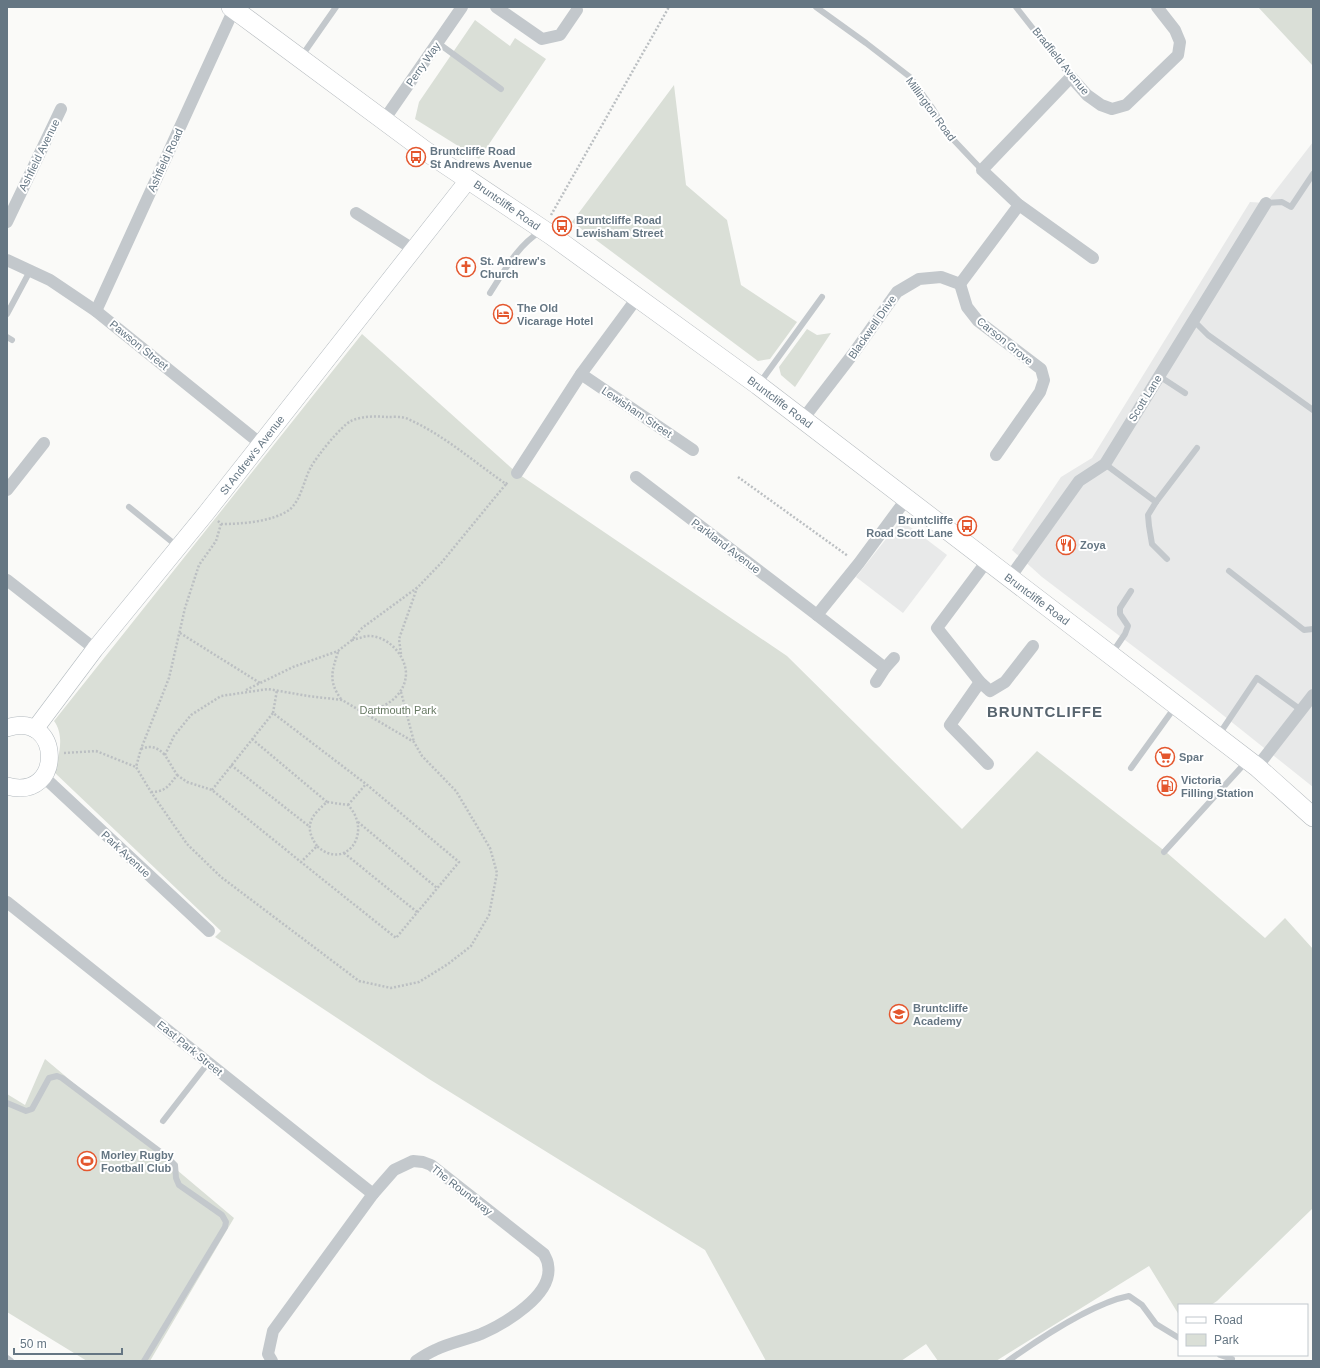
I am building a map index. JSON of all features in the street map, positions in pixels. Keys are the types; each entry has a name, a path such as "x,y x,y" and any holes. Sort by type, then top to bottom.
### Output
{"main road":[{"name":"Bruntcliffe Road","path":"232,8 424,150 543,230 758,385 907,498 1009,579 1177,704 1253,763 1309,811"}],"street":[{"name":"Perry Way","path":"384,120 462,7"},
{"path":"496,7 542,39 560,35 577,10"},
{"name":"Bradfield Avenue","path":"1071,77 1087,95 1101,105 1112,109 1126,105 1178,55 1180,42 1175,30 1157,7"},
{"name":"Ashfield Road","path":"96,311 232,8"},
{"path":"982,170 1071,77"},
{"name":"Ashfield Avenue","path":"7,222 61,109"},
{"name":"Millington Road","path":"982,170 1019,205 1093,258"},
{"name":"St Andrew's Avenue","path":"40,734 95,649 207,512 469,179"},
{"name":"Scott Lane","path":"1009,579 1079,481 1105,464 1266,203"},
{"path":"960,284 1019,205"},
{"path":"356,213 413,249"},
{"name":"Pawson Street","path":"7,260 50,280 96,311 261,444"},
{"name":"Blackwell Drive","path":"803,419 853,354 897,292 918,278 941,277 960,284"},
{"name":"Carson Grove","path":"960,284 968,307 978,321 1041,369 1044,380 1040,392 996,455"},
{"path":"517,474 581,374 637,298"},
{"name":"Lewisham Street","path":"581,374 693,450"},
{"path":"7,490 44,443"},
{"name":"Parkland Avenue","path":"636,477 885,668"},
{"path":"817,615 859,563 907,498"},
{"path":"987,561 937,628 980,682 990,691 1005,682 1033,646"},
{"path":"7,580 95,649"},
{"path":"876,682 894,658"},
{"path":"980,682 950,725 988,764"},
{"path":"1253,763 1313,695"},
{"path":"7,728 15,725 25,726 40,734 51,753 50,766 44,777 36,784 26,788 7,786"},
{"name":"Park Avenue","path":"44,777 209,931"},
{"name":"East Park Street","path":"7,902 373,1194"},
{"name":"The Roundway","path":"272,1361 268,1354 273,1332 373,1194 394,1170 413,1161 431,1165 544,1254 548,1265 548,1275 544,1287 529,1304 507,1321 482,1333 435,1350 416,1361"}],"lane":[{"path":"300,58 336,7"},
{"name":"Millington Road","path":"816,7 910,77 933,108 948,134 982,170"},
{"name":"Bradfield Avenue","path":"1016,7 1071,77"},
{"path":"438,43 502,90"},
{"path":"1266,203 1282,202 1291,207 1313,174"},
{"path":"490,292 515,254 530,238 543,230"},
{"path":"7,314 30,271"},
{"path":"758,385 822,297"},
{"path":"1194,320 1208,335 1313,410"},
{"path":"1159,376 1185,393"},
{"path":"1167,559 1152,544 1148,515 1156,502 1197,448"},
{"path":"1105,464 1156,502"},
{"path":"129,507 178,547"},
{"path":"1230,571 1304,630 1313,629"},
{"path":"1111,654 1125,634 1128,626 1120,614 1120,608 1131,591"},
{"path":"1218,736 1256,678 1301,710"},
{"path":"1131,768 1177,704"},
{"path":"1164,852 1253,763"},
{"path":"163,1121 208,1063"},
{"path":"7,1103 26,1111 32,1109 49,1078 57,1076 62,1078 167,1157 175,1165 176,1178 179,1185 222,1215 226,1222 225,1227 144,1361"},
{"path":"1008,1361 1093,1309 1114,1299 1129,1296 1142,1304 1156,1324 1178,1337"},
{"path":"7,1358 11,1361"}],"path":[{"path":"543,230 669,7"},
{"path":"207,512 221,524 246,524 273,516 289,509 298,496 311,467 328,443 350,421 370,416 406,418 445,439 478,465 506,484"},
{"path":"244,691 293,667 338,651 352,640 362,628 418,587 442,562 506,484 517,474"},
{"path":"738,477 859,563"},
{"path":"136,767 141,749 169,678 185,608 199,565 216,541 221,524"},
{"path":"40,734 57,753 96,751 136,767 151,792 187,844 221,877 359,981 391,988 419,982 448,964 471,946 489,915 497,873 490,848 467,808 456,791 422,756 414,742 401,691 406,673 401,655 399,639 418,587"},
{"path":"180,633 261,683"},
{"path":"352,640 368,636 386,640 401,655"},
{"path":"338,651 331,673 334,687 342,700 414,742"},
{"path":"165,755 174,736 191,715 221,696 268,688 342,700"},
{"path":"212,790 273,713 277,690"},
{"path":"360,710 384,707 401,691"},
{"path":"141,749 151,746 160,749 177,775 187,782 212,790 396,938 459,862 366,784 273,713"},
{"path":"252,739 327,802 348,804 355,812 359,833 354,846 344,853 334,854 323,852 311,838 310,827 313,814 327,802"},
{"path":"231,765 310,827"},
{"path":"151,792 160,792 168,788 177,775"},
{"path":"348,804 366,784"},
{"path":"358,822 437,888"},
{"path":"301,862 317,846"},
{"path":"344,853 417,912"}],"shaded area":[{"path":"1313,142 1313,787 1204,700 1042,577 1012,550 1061,477 1092,458 1250,202 1266,203"},
{"path":"901,520 947,555 903,613 856,577"}],"green space":[{"path":"1258,7 1313,7 1313,66"},
{"path":"475,20 510,46 515,38 546,59 479,159 415,119 419,102"},
{"path":"674,85 686,185 727,220 741,285 797,322 770,359 758,361 572,222"},
{"path":"807,329 817,335 831,333 795,387 781,375 779,367"},
{"name":"Dartmouth Park","path":"362,334 517,473 787,656 962,829 1037,751 1166,852 1265,938 1285,918 1313,949 1313,1208 1212,1304 1178,1304 1178,1313 1149,1266 996,1361 938,1361 926,1344 901,1361 766,1361 705,1250 429,1079 215,937 221,931 54,772 58,759 60,740 54,721"},
{"name":"Morley Rugby Football Club","path":"45,1059 234,1218 150,1361 87,1361 7,1312 7,1094 25,1105"}],"place":[{"name":"Bruntcliffe Road St Andrews Avenue","path":"416,157"},
{"name":"Bruntcliffe Road Lewisham Street","path":"562,226"},
{"name":"St. Andrew's Church","path":"466,267"},
{"name":"The Old Vicarage Hotel","path":"503,314"},
{"name":"Bruntcliffe Road Scott Lane","path":"967,526"},
{"name":"Zoya","path":"1066,545"},
{"name":"Spar","path":"1165,757"},
{"name":"Victoria Filling Station","path":"1167,786"},
{"name":"Bruntcliffe Academy","path":"899,1014"},
{"name":"Morley Rugby Football Club","path":"87,1161"}],"district":[{"name":"BRUNTCLIFFE","path":"1045,712"}]}
